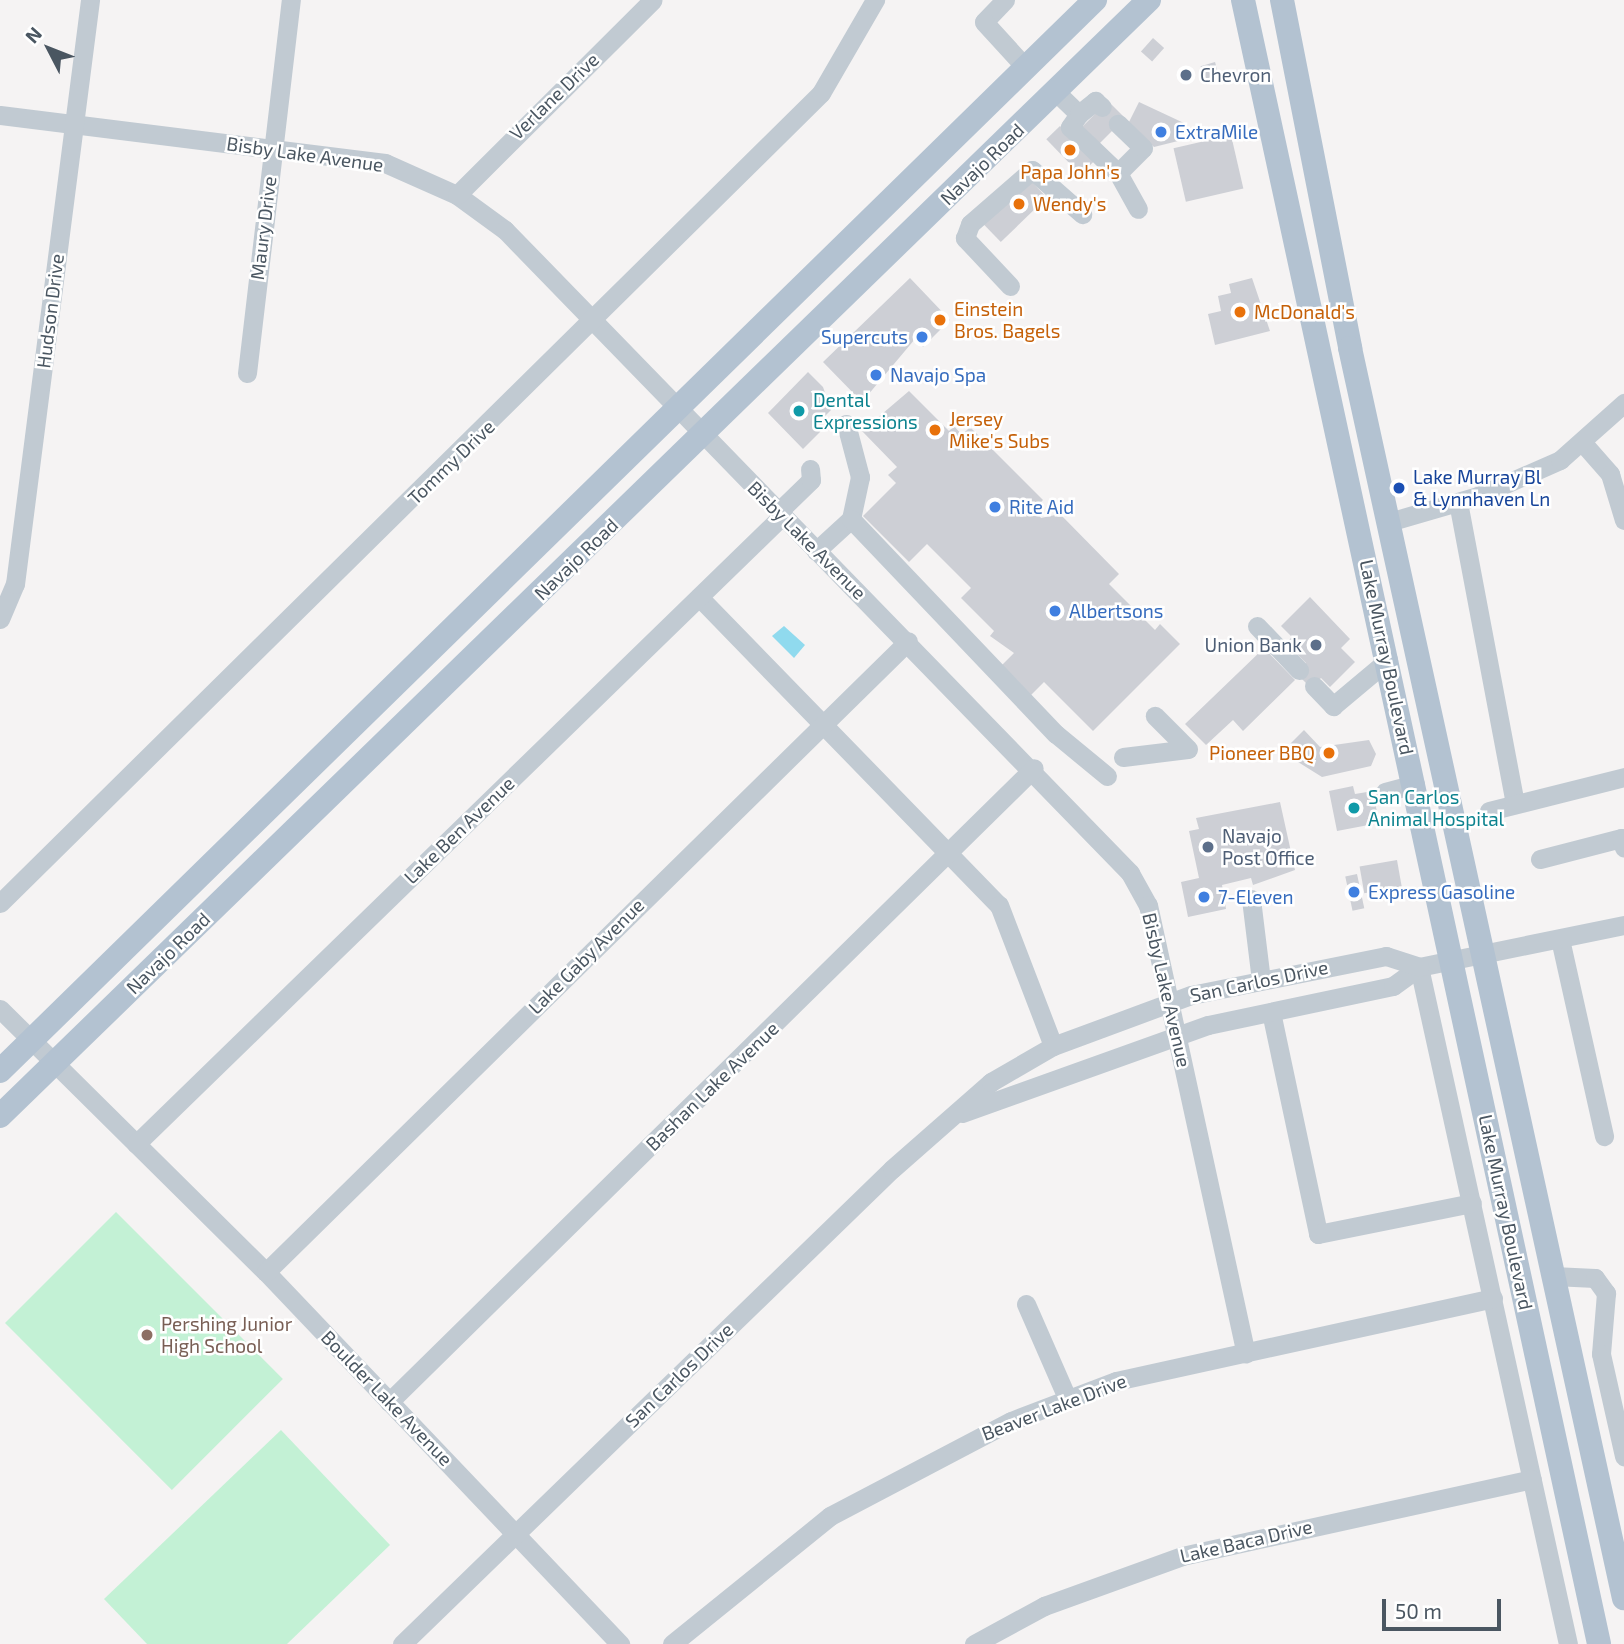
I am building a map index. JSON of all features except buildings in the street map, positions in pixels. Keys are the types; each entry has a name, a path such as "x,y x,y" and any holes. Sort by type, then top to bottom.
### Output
{"main road":[{"name":"Navajo Road","path":"0,1070 1095,0"},
{"name":"Navajo Road","path":"0,1116 1149,0"},
{"name":"Lake Murray Boulevard","path":"1243,0 1347,489 1361,537 1415,784 1599,1644"},
{"name":"Lake Murray Boulevard","path":"1282,0 1389,522 1624,1598"},
{"path":"903,241 895,218 900,206 950,156 959,133"},
{"path":"1347,489 1389,522"},
{"path":"1361,537 1376,544 1403,579"}],"street":[{"name":"Hudson Drive","path":"0,619 15,584 90,0"},
{"name":"Maury Drive","path":"247,373 290,0"},
{"name":"Verlane Drive","path":"457,195 653,0"},
{"name":"Tommy Drive","path":"0,903 595,321 821,93 875,0"},
{"path":"1005,0 984,22 1026,68"},
{"path":"1056,92 1079,114"},
{"path":"1102,107 1095,101 1079,114 1070,127 1118,173 1138,209"},
{"name":"Bisby Lake Avenue","path":"0,115 385,163 457,195 505,230 780,514 1034,768 1130,873 1148,905 1247,1353"},
{"path":"1118,124 1143,148 1118,173"},
{"path":"1010,286 965,238 970,224 1023,172 1041,173 1082,214"},
{"path":"1389,522 1458,502 1522,473 1560,460 1624,402"},
{"path":"817,551 851,519 860,477 846,424"},
{"path":"1582,442 1610,474 1624,520"},
{"name":"Lake Ben Avenue","path":"136,1144 699,597 811,481 810,469"},
{"path":"1458,502 1515,804"},
{"path":"851,519 1056,734 1107,776"},
{"path":"699,597 951,852 1007,915 1053,1046"},
{"path":"1257,626 1299,670"},
{"name":"Lake Gaby Avenue","path":"266,1272 908,641"},
{"path":"1314,685 1333,706 1388,660"},
{"path":"1123,757 1188,749 1155,716"},
{"name":"Bashan Lake Avenue","path":"389,1402 1034,768"},
{"path":"1489,811 1624,777"},
{"path":"1385,792 1415,784"},
{"path":"1540,859 1623,841"},
{"path":"1251,899 1261,980"},
{"name":"San Carlos Drive","path":"961,1114 1178,1034 1393,986 1419,967 1624,925"},
{"path":"1560,939 1604,1136"},
{"name":"San Carlos Drive","path":"402,1644 892,1169 961,1114 991,1082 1053,1046 1170,1001 1386,956 1419,967"},
{"name":"Lake Murray Boulevard","path":"1419,967 1568,1644"},
{"name":"Boulder Lake Avenue","path":"0,1009 266,1272 620,1644"},
{"path":"1270,1012 1318,1234 1472,1203"},
{"name":"Lake Murray Boulevard","path":"1553,1276 1586,1275 1602,1284 1601,1354 1616,1383 1624,1456"},
{"name":"Beaver Lake Drive","path":"672,1644 830,1516 962,1443 1116,1381 1493,1298"},
{"path":"1026,1304 1068,1400"},
{"name":"Lake Baca Drive","path":"974,1644 1044,1606 1182,1556 1532,1479"}],"green space":[{"path":"116,1212 283,1379 172,1490 5,1323"},
{"path":"281,1430 390,1545 287,1644 147,1644 104,1599"}],"water":[{"path":"784,626 805,645 794,658 772,636"}],"place":[{"name":"Chevron","path":"1186,75"},
{"name":"ExtraMile","path":"1161,132"},
{"name":"Papa John's","path":"1070,150"},
{"name":"Wendy's","path":"1019,204"},
{"name":"McDonald's","path":"1240,312"},
{"name":"Einstein Bros. Bagels","path":"940,320"},
{"name":"Supercuts","path":"922,337"},
{"name":"Navajo Spa","path":"876,375"},
{"name":"Dental Expressions","path":"799,411"},
{"name":"Jersey Mike's Subs","path":"935,430"},
{"name":"Lake Murray Bl & Lynnhaven Ln","path":"1399,488"},
{"name":"Rite Aid","path":"995,507"},
{"name":"Albertsons","path":"1055,611"},
{"name":"Union Bank","path":"1316,645"},
{"name":"Pioneer BBQ","path":"1329,753"},
{"name":"San Carlos Animal Hospital","path":"1354,808"},
{"name":"Navajo Post Office","path":"1208,847"},
{"name":"Express Gasoline","path":"1354,892"},
{"name":"7-Eleven","path":"1204,897"},
{"name":"Pershing Junior High School","path":"147,1335"}]}
